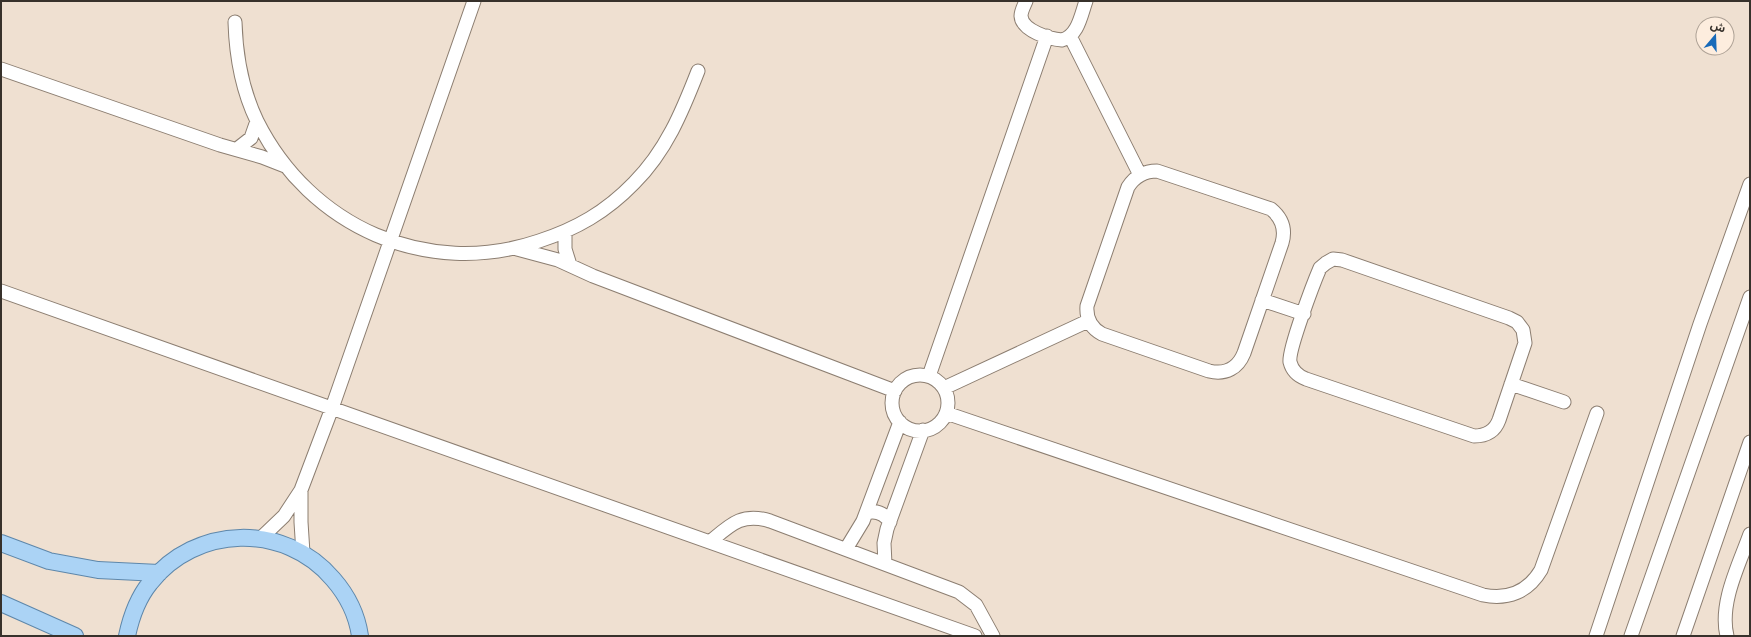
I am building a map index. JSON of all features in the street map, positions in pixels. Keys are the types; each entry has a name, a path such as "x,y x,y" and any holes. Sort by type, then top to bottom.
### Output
{"main road":[{"path":"127,636 134,610 145,590 159,573 184,553 206,543 229,538 261,538 282,544 303,553 320,566 339,585 354,614 360,636"},
{"path":"1,543 49,561 98,570 159,573"},
{"path":"1,603 75,636"}],"street":[{"path":"261,538 284,516 301,490 332,408 474,1"},
{"path":"1026,1 1021,16 1024,24 1031,30 1062,40 1070,36 1076,29 1086,1"},
{"path":"235,22 239,66 244,87 257,121 286,167 310,192 327,206 358,227 390,241 427,251 452,254 485,254 517,249 565,232 602,212 629,188 649,167 673,131 698,71"},
{"path":"929,376 1047,36"},
{"path":"1070,36 1140,174"},
{"path":"1,69 237,150 262,157 286,167"},
{"path":"237,150 251,138 257,121"},
{"path":"1152,171 1163,173 1264,207 1276,213 1283,224 1284,237 1262,300 1242,359 1233,368 1222,372 1209,371 1102,334 1094,329 1088,321 1087,306 1124,200 1132,182 1140,174 1152,171"},
{"path":"1596,636 1700,324 1750,184"},
{"path":"565,232 565,249 570,265"},
{"path":"517,249 544,255 593,276 895,391"},
{"path":"1330,260 1342,260 1517,322 1525,334 1525,343 1512,384 1497,425 1490,432 1480,436 1469,434 1306,379 1293,370 1290,360 1291,350 1320,268 1330,260"},
{"path":"1,291 975,636"},
{"path":"1631,636 1750,297"},
{"path":"1262,300 1304,314"},
{"path":"944,388 1088,321"},
{"path":"922,375 929,376 940,383 944,388 948,400 946,413 940,423 923,430 911,429 900,422 892,404 895,391 903,381 909,377 922,375"},
{"path":"1512,384 1564,402"},
{"path":"946,413 1483,595 1500,597 1513,595 1525,589 1537,578 1597,413"},
{"path":"846,549 857,532 866,513 900,422"},
{"path":"885,564 884,543 923,430"},
{"path":"1683,636 1750,442"},
{"path":"301,490 300,522 303,553"},
{"path":"866,513 880,513 890,522"},
{"path":"710,542 735,523 748,518 770,521 965,595 980,611 993,636"},
{"path":"1727,636 1725,618 1727,603 1750,534"}]}
